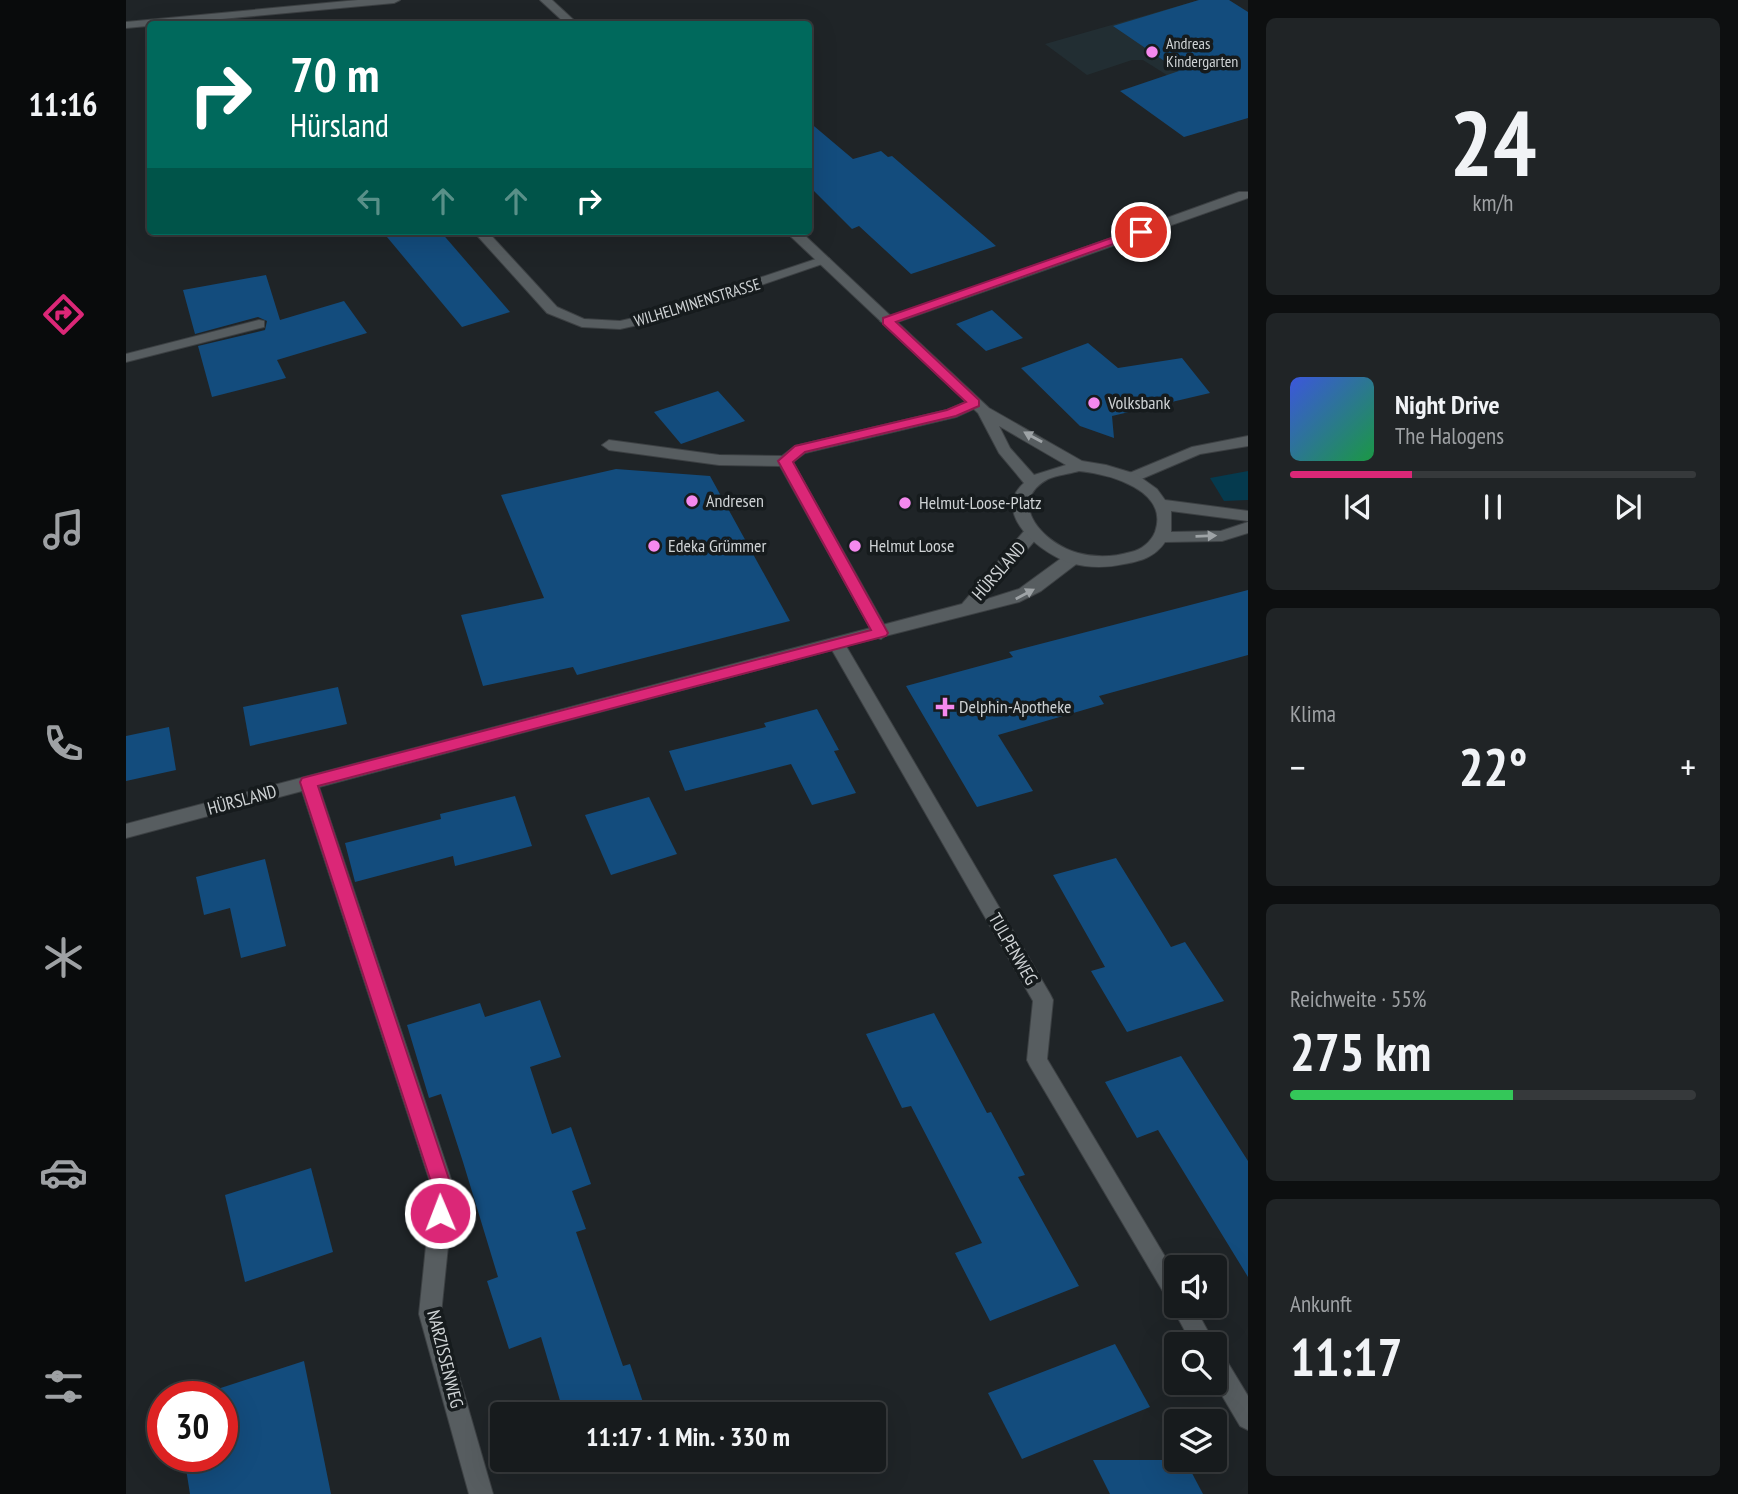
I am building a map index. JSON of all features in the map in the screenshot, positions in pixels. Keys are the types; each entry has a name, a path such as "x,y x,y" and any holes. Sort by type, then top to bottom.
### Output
{"street":[{"path":"169,21 394,0"},
{"path":"546,0 569,21"},
{"path":"126,25 147,23"},
{"path":"887,321 1244,195"},
{"name":"WILHELMINENSTRASSE","path":"484,235 552,310 582,323 620,325 655,317 824,261"},
{"path":"796,235 980,407 1079,466"},
{"path":"126,358 259,324"},
{"path":"609,445 719,460 785,461 800,449 980,407"},
{"path":"980,407 1004,450 1032,482"},
{"path":"1132,478 1198,450 1248,441"},
{"path":"785,461 881,633"},
{"path":"1079,466 1098,467 1132,478 1150,490 1161,505 1166,527 1161,537 1141,555 1127,560 1100,562 1073,558 1049,548 1031,534 1022,520 1020,506 1023,493 1045,473 1079,466"},
{"path":"1161,505 1248,516"},
{"path":"1161,537 1222,536 1248,527"},
{"name":"HÜRSLAND","path":"968,608 1031,534"},
{"name":"HÜRSLAND","path":"126,831 837,645 968,608 1005,604 1034,590 1073,558"},
{"name":"TULPENWEG","path":"837,645 1043,1000 1037,1060 1164,1276"},
{"name":"NARZISSENWEG","path":"308,782 443,1188 430,1314 481,1494"},
{"path":"1227,1383 1248,1418"}],"shaded area":[{"name":"Andreas Kindergarten","path":"1199,0 1213,104 1143,60 1132,60 1087,75 1045,44"},
{"path":"1248,471 1248,500 1224,501 1210,478"}],"building":[{"name":"Andreas Kindergarten","path":"1199,0 1229,0 1248,12 1248,118 1184,137 1120,91 1179,71 1113,26"},
{"path":"812,124 853,159 881,151 888,157 892,156 996,246 911,274 859,226 852,229 812,189"},
{"path":"385,235 443,235 510,312 462,327"},
{"path":"266,275 280,320 344,301 367,333 277,360 286,378 212,397 198,346 265,330 267,321 258,317 195,334 183,290"},
{"path":"992,310 1023,338 986,351 956,324"},
{"path":"1088,343 1118,368 1182,358 1210,393 1112,416 1114,438 1080,426 1021,368"},
{"path":"718,391 745,421 681,444 654,412"},
{"path":"616,469 710,476 790,621 577,675 573,667 483,686 461,615 544,598 501,495"},
{"path":"1248,590 1248,655 1099,696 1104,704 998,735 1033,791 977,807 906,686 1013,657 1009,652"},
{"path":"338,687 347,724 250,746 243,707"},
{"path":"817,709 839,750 834,751 856,793 812,805 791,764 685,791 669,751 766,727 764,723"},
{"path":"169,727 176,770 126,781 126,736"},
{"path":"515,796 532,846 455,866 453,856 355,882 345,843 441,819 440,814"},
{"path":"649,797 677,854 611,875 585,815"},
{"path":"1116,858 1171,947 1185,942 1224,1001 1127,1032 1091,971 1105,967 1053,875"},
{"path":"265,859 286,946 241,958 230,908 204,915 196,877"},
{"path":"540,1000 561,1057 530,1067 552,1134 571,1127 591,1184 572,1191 586,1229 576,1232 623,1366 630,1364 643,1402 560,1402 541,1337 509,1349 487,1281 498,1277 463,1162 441,1094 429,1098 407,1025 480,1003 485,1017"},
{"path":"934,1013 987,1113 991,1112 1025,1175 1018,1177 1079,1286 990,1321 955,1253 982,1243 911,1106 902,1108 866,1034"},
{"path":"1181,1056 1248,1161 1248,1277 1158,1130 1137,1138 1105,1082"},
{"path":"311,1168 333,1252 245,1282 225,1195"},
{"path":"1115,1344 1150,1407 1022,1459 988,1393"},
{"path":"304,1361 331,1494 190,1494 187,1472 238,1472 238,1382"},
{"path":"1093,1460 1164,1460 1164,1472 1191,1472 1203,1494 1110,1494"}],"place":[{"name":"Andreas Kindergarten","path":"1152,52"},
{"name":"Volksbank","path":"1094,403"},
{"name":"Andresen","path":"692,501"},
{"name":"Helmut-Loose-Platz","path":"905,503"},
{"name":"Edeka Grümmer","path":"654,546"},
{"name":"Helmut Loose","path":"855,546"},
{"name":"Delphin-Apotheke","path":"945,707"}],"route":[{"path":"440,1213 443,1188 308,782 881,633 785,461 800,449 951,414 975,403 887,321 1141,232"}]}
